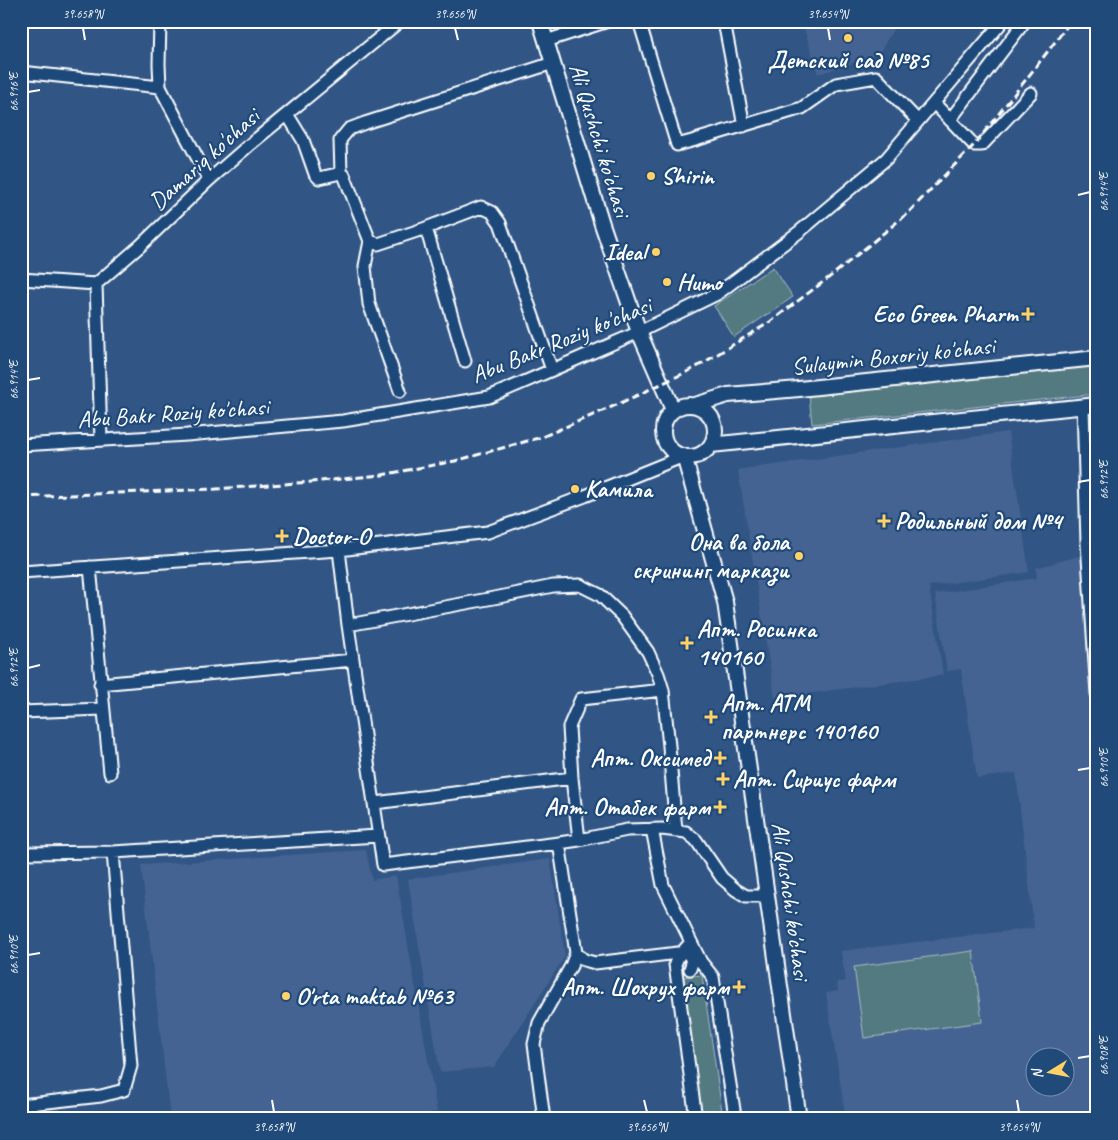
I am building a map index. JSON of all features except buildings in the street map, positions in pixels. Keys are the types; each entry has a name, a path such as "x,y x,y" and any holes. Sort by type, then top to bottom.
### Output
{"main road":[{"name":"Ali Qushchi ko'chasi","path":"540,21 602,224 639,332 673,410"},
{"name":"Sulaymin Boxoriy ko'chasi","path":"695,405 728,395 1097,358"},
{"path":"728,395 717,410 718,420 719,427 733,442"},
{"path":"695,405 703,408 709,414 715,429 714,438 705,451 692,456 684,456 676,453 665,440 665,423 668,415 673,410 680,406 695,405"},
{"path":"710,445 1090,406"},
{"name":"Ali Qushchi ko'chasi","path":"684,456 725,602 800,1119"}],"street":[{"path":"160,21 158,64 160,87 209,180"},
{"name":"Damariq ko'chasi","path":"96,284 140,246 209,180 400,21"},
{"path":"546,42 608,21"},
{"path":"639,21 677,145 802,108 836,84 876,77 918,121"},
{"path":"723,21 744,126"},
{"name":"Abu Bakr Roziy ko'chasi","path":"21,444 291,426 353,419 489,397 552,370 639,332 717,294 799,232 886,159 1003,21"},
{"path":"950,120 1025,21"},
{"path":"400,391 369,304 365,266 370,241 344,175 341,173 340,140 349,129 365,123 553,63"},
{"path":"21,72 160,87"},
{"path":"934,103 974,145 982,145 1031,93"},
{"path":"286,114 303,140 315,174 319,178 341,173"},
{"path":"370,241 378,244 481,207 492,212 500,223 552,370"},
{"path":"426,228 465,361"},
{"path":"21,279 96,284 102,440"},
{"path":"1090,406 1091,494 1087,543 1093,593 1097,694"},
{"path":"21,572 339,550 488,532 585,496 684,456"},
{"path":"339,550 348,626 383,866 580,840 627,830 662,828 686,832 696,840 722,878 736,890 746,896 767,896"},
{"path":"90,568 110,774"},
{"path":"348,626 553,586 580,585 600,594 622,616 648,652 658,674 663,690 676,831"},
{"path":"100,684 353,660"},
{"path":"580,840 572,778 569,728 581,699 663,690"},
{"path":"21,712 103,709"},
{"path":"375,803 572,778"},
{"path":"652,829 663,885 701,962 713,977 735,1116 716,1119"},
{"path":"21,853 114,852 378,836"},
{"path":"544,1119 534,1044 538,1023 571,966 576,953 559,843"},
{"path":"21,1105 101,1096 124,1090 131,1066 114,852"},
{"path":"691,942 678,957 675,964 696,1119"},
{"path":"576,953 584,960 595,964 686,952 690,956 692,963 690,970"}],"shaded area":[{"name":"Детский сад №85","path":"802,21 898,21 878,55 818,74"},
{"name":"Родильный дом №4","path":"1008,432 1029,572 929,586 943,675 775,698 738,470"},
{"path":"1083,555 1093,739 1097,757 1097,1119 846,1119 826,993 838,991 837,982 846,981 841,951 1034,928 1016,773 977,778 961,669 947,671 935,594 1037,578 1036,568"},
{"name":"O'rta maktab №63","path":"366,850 372,880 396,876 437,1112 406,1116 406,1119 179,1119 170,1117 141,865"},
{"path":"550,859 565,956 494,1067 440,1072 408,879"}],"green space":[{"path":"773,267 793,297 734,337 714,306"},
{"path":"1097,366 1097,394 812,424 809,395"},
{"path":"973,951 982,1022 864,1038 854,967"},
{"path":"702,975 722,1111 702,1114 682,977"}],"railway":[{"path":"21,497 216,489 382,475 455,461 542,437 623,402 695,368 770,322 835,273 908,213 974,145 1071,21"}],"place":[{"name":"Детский сад №85","path":"848,38"},
{"name":"Shirin","path":"651,176"},
{"name":"Ideal","path":"656,252"},
{"name":"Humo","path":"667,282"},
{"name":"Eco Green Pharm","path":"1028,314"},
{"name":"Камила","path":"575,489"},
{"name":"Родильный дом №4","path":"884,521"},
{"name":"Doctor-O","path":"282,536"},
{"name":"Она ва бола скрининг маркази","path":"799,556"},
{"name":"Апт. Росинка 140160","path":"687,643"},
{"name":"Апт. АТМ партнерс 140160","path":"711,717"},
{"name":"Апт. Оксимед","path":"720,758"},
{"name":"Апт. Сириус фарм","path":"723,779"},
{"name":"Апт. Отабек фарм","path":"720,807"},
{"name":"Апт. Шохрух фарм","path":"739,987"},
{"name":"O'rta maktab №63","path":"286,996"}]}
